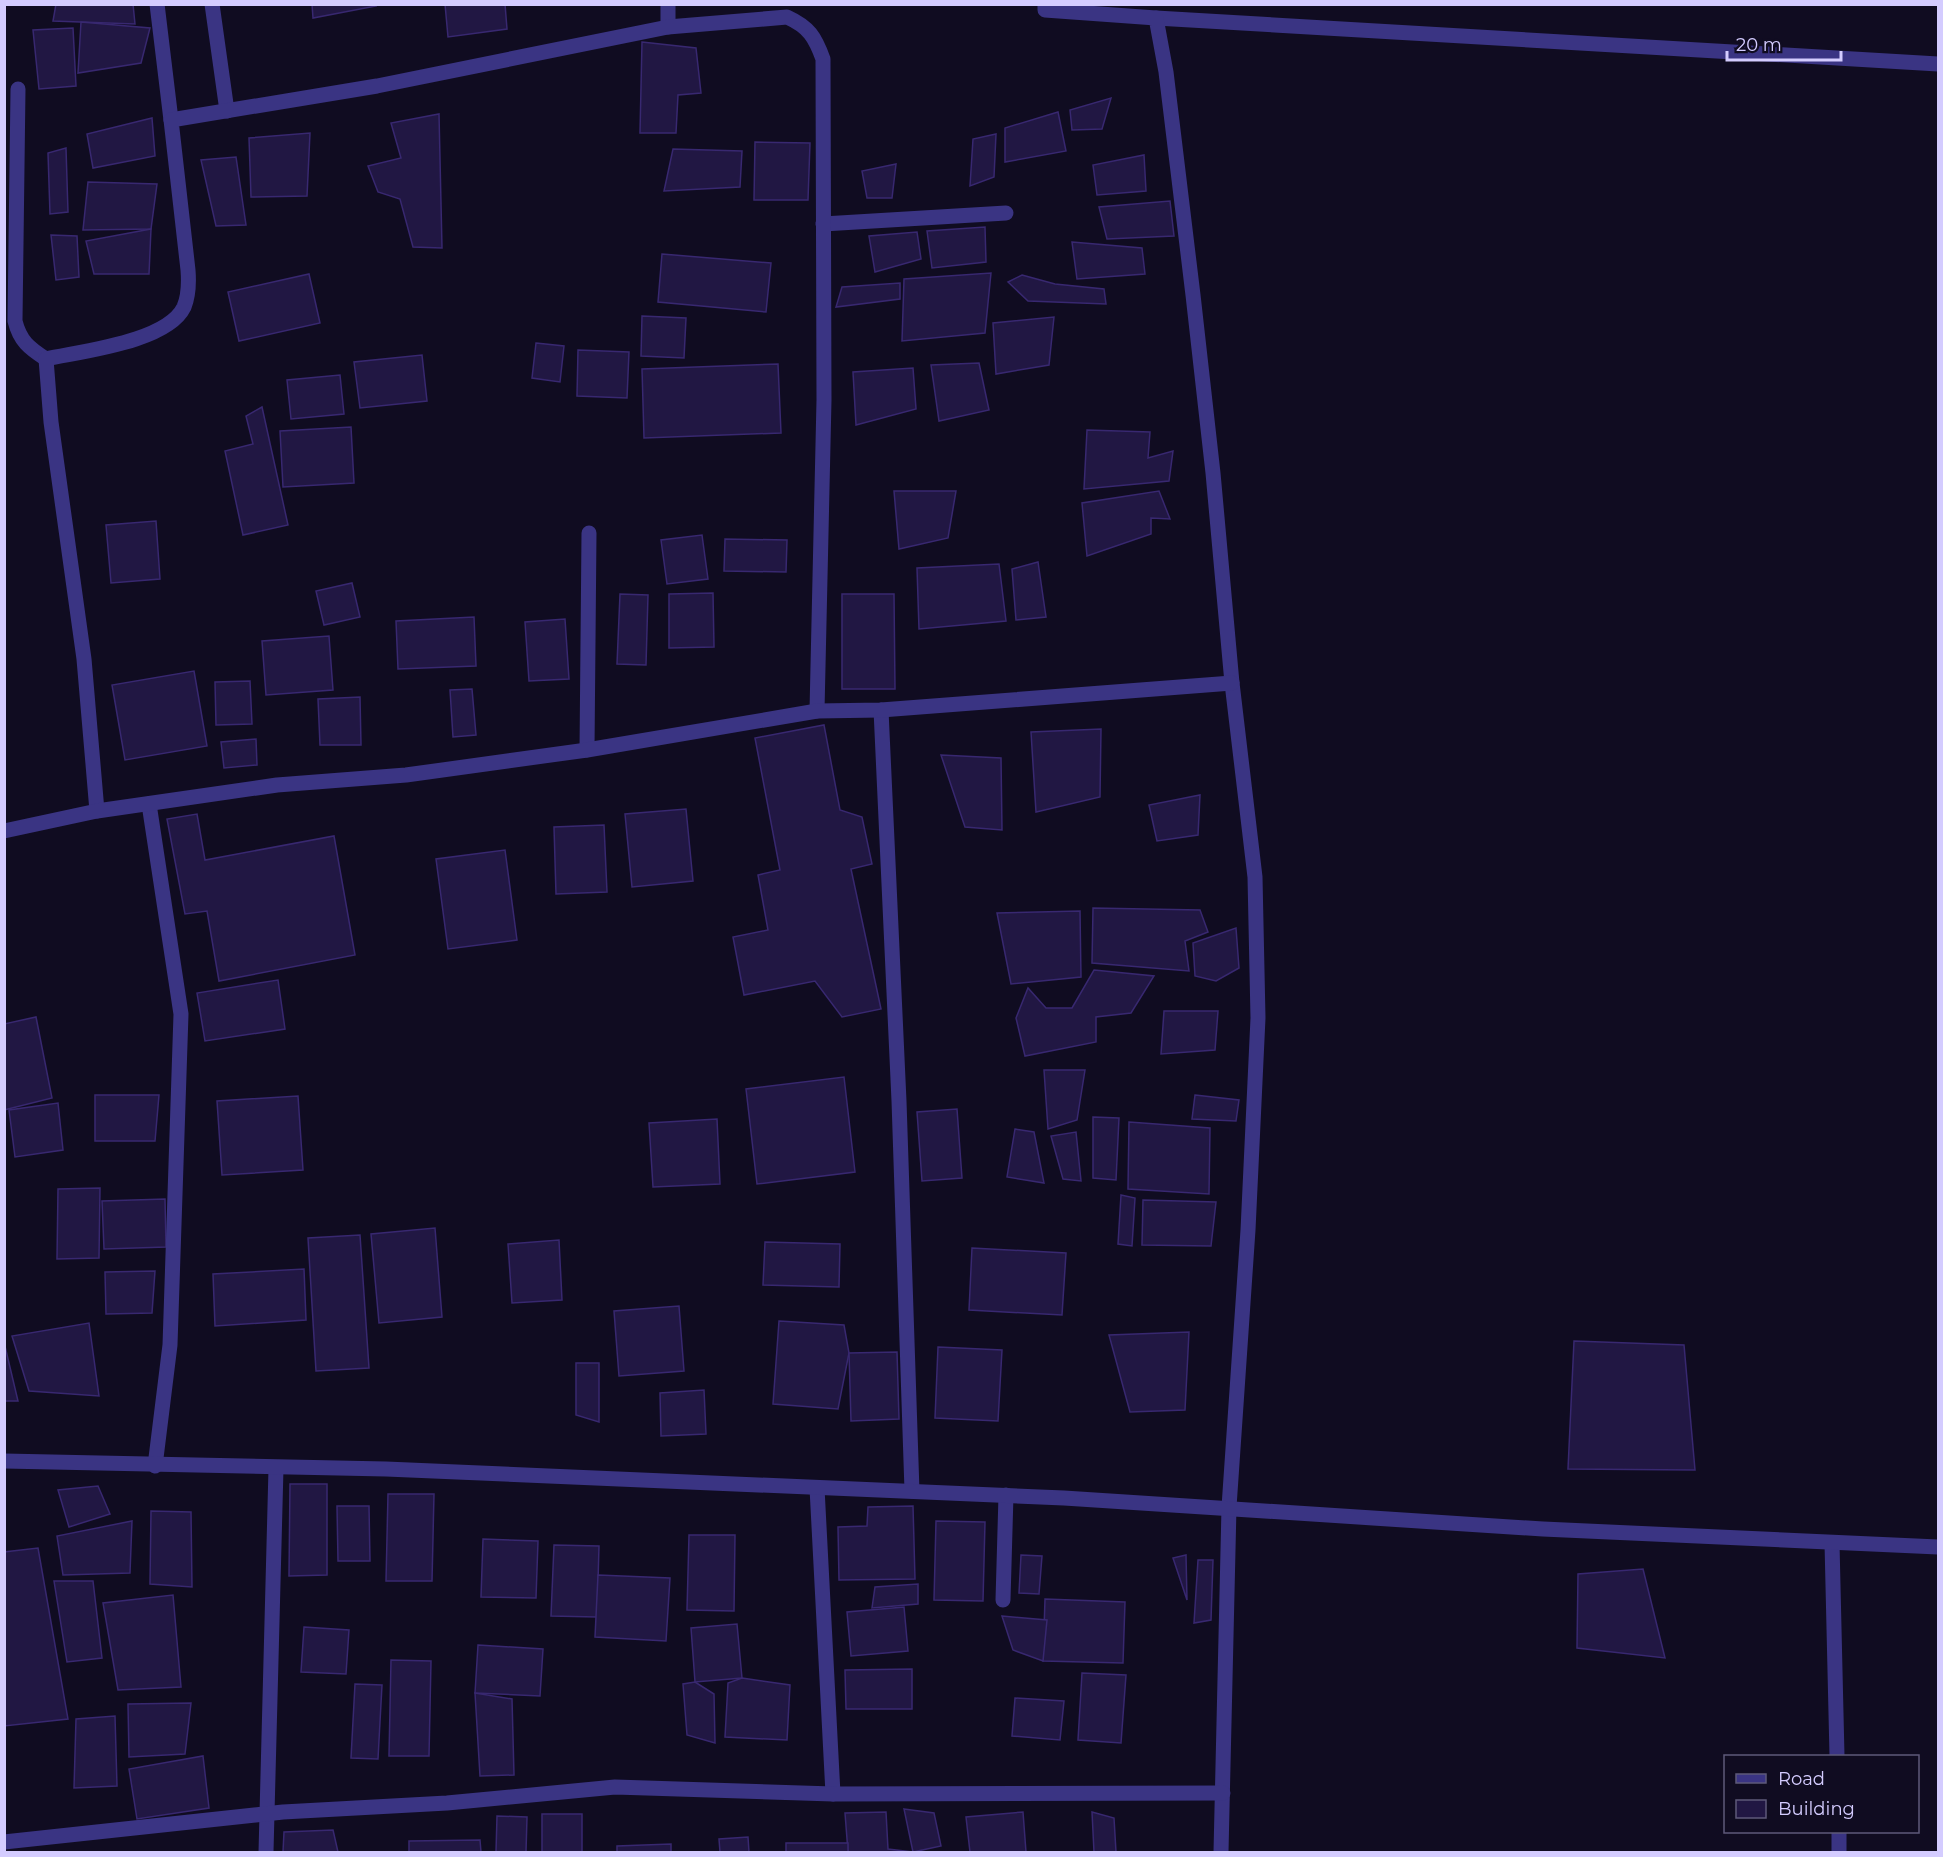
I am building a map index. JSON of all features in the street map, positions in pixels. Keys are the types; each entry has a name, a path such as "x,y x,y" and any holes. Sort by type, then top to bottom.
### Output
{"street":[{"path":"18,89 15,321 18,337 29,348 46,358 151,334 169,325 183,308 189,290 157,4"},
{"path":"212,4 227,111"},
{"path":"668,4 668,27"},
{"path":"1045,4 1045,10 1156,18 1938,64"},
{"path":"171,120 388,84 668,27 787,17 803,24 814,34 823,59 824,400 817,711"},
{"path":"1156,18 1166,72 1193,295 1213,474 1232,683 1255,877 1258,1018 1248,1230 1229,1508 1221,1852"},
{"path":"823,224 1006,213"},
{"path":"46,358 51,422 84,659 98,811"},
{"path":"587,750 589,533"},
{"path":"4,831 98,811 277,785 406,775 587,750 817,711 880,710 1232,683"},
{"path":"880,710 898,1089 912,1491"},
{"path":"149,804 181,1014 170,1345 155,1466"},
{"path":"4,1461 155,1466 386,1469 1006,1495 1543,1529 1938,1547"},
{"path":"266,1852 276,1468"},
{"path":"817,1488 833,1794"},
{"path":"1002,1600 1006,1495"},
{"path":"1832,1543 1837,1755"},
{"path":"4,1842 266,1816 283,1812 447,1803 615,1787 833,1794 1222,1793"},
{"path":"1839,1833 1839,1852"}],"building":[{"path":"56,4 133,4 135,24 53,21"},
{"path":"312,4 375,4 376,6 313,18"},
{"path":"445,4 505,4 507,29 448,37"},
{"path":"81,22 150,28 141,63 78,73"},
{"path":"73,28 76,86 39,89 33,30"},
{"path":"642,42 696,48 701,93 678,95 676,133 640,133"},
{"path":"1111,98 1102,129 1072,130 1070,110"},
{"path":"1058,112 1066,151 1005,162 1005,128"},
{"path":"439,114 442,248 413,247 400,199 378,192 368,166 401,158 391,123"},
{"path":"152,118 155,156 93,168 87,134"},
{"path":"310,133 307,196 251,197 249,138"},
{"path":"996,134 994,177 970,186 973,139"},
{"path":"755,142 810,143 808,200 754,200"},
{"path":"66,148 68,212 50,214 48,153"},
{"path":"673,149 742,151 740,187 664,191"},
{"path":"1144,155 1146,191 1097,195 1093,165"},
{"path":"236,157 246,225 216,226 201,160"},
{"path":"896,164 892,198 867,198 862,171"},
{"path":"88,182 157,184 151,229 83,230"},
{"path":"1170,201 1174,236 1107,239 1099,207"},
{"path":"985,227 986,262 932,268 927,231"},
{"path":"151,229 149,274 94,274 86,241"},
{"path":"917,232 921,259 875,272 869,236"},
{"path":"51,235 77,236 79,277 56,280"},
{"path":"1072,242 1142,248 1145,274 1077,279"},
{"path":"662,254 771,263 766,312 658,302"},
{"path":"991,273 985,333 902,341 904,279"},
{"path":"309,274 320,323 239,341 228,292"},
{"path":"1022,275 1055,284 1104,289 1106,304 1028,301 1008,282"},
{"path":"900,283 900,299 836,307 842,287"},
{"path":"642,316 686,318 684,358 641,356"},
{"path":"1054,317 1049,365 996,374 993,323"},
{"path":"536,343 564,346 560,382 532,378"},
{"path":"578,350 629,352 627,398 577,396"},
{"path":"422,355 427,401 360,408 354,362"},
{"path":"979,363 989,410 939,421 931,365"},
{"path":"778,364 781,433 644,438 642,369"},
{"path":"913,368 916,409 856,425 853,372"},
{"path":"340,375 344,414 291,419 287,380"},
{"path":"262,407 288,525 243,535 225,451 253,444 246,416"},
{"path":"351,427 354,483 283,487 280,431"},
{"path":"1087,430 1150,432 1148,458 1173,451 1169,481 1084,489"},
{"path":"894,491 956,491 948,538 899,549"},
{"path":"1159,491 1170,519 1151,518 1151,534 1087,556 1082,503"},
{"path":"156,521 160,579 111,583 106,525"},
{"path":"702,535 708,579 667,584 661,540"},
{"path":"725,539 787,540 786,572 724,571"},
{"path":"1038,562 1046,617 1016,620 1012,569"},
{"path":"999,564 1006,621 919,629 917,568"},
{"path":"352,583 360,617 324,625 316,591"},
{"path":"713,593 714,647 669,648 669,594"},
{"path":"620,594 648,595 646,665 617,664"},
{"path":"842,594 894,594 895,689 842,689"},
{"path":"474,617 476,666 398,669 396,621"},
{"path":"565,619 569,679 529,681 525,622"},
{"path":"329,636 333,690 266,695 262,641"},
{"path":"194,671 207,746 125,760 112,685"},
{"path":"250,681 252,724 216,725 215,682"},
{"path":"472,689 476,735 453,737 450,690"},
{"path":"360,697 361,745 320,745 318,699"},
{"path":"824,725 840,810 862,817 872,864 851,869 881,1009 842,1017 815,981 744,995 733,937 768,930 758,875 780,870 755,738"},
{"path":"1101,729 1100,797 1036,812 1031,732"},
{"path":"256,739 257,765 224,768 221,742"},
{"path":"941,755 1001,758 1002,830 965,827"},
{"path":"1200,795 1198,835 1157,841 1149,805"},
{"path":"686,809 693,881 632,887 625,814"},
{"path":"197,814 205,860 334,836 355,955 219,981 207,911 185,914 167,819"},
{"path":"604,825 607,892 556,894 554,827"},
{"path":"505,850 517,940 448,949 436,859"},
{"path":"1093,908 1200,910 1208,932 1185,941 1189,971 1092,963"},
{"path":"1080,911 1081,977 1011,984 997,913"},
{"path":"1236,928 1239,968 1216,981 1195,976 1193,943"},
{"path":"1094,970 1154,976 1131,1013 1096,1017 1096,1042 1025,1056 1016,1018 1028,988 1046,1008 1072,1008"},
{"path":"278,980 285,1029 205,1041 197,993"},
{"path":"1164,1011 1218,1011 1215,1050 1161,1054"},
{"path":"36,1017 52,1098 4,1110 4,1024"},
{"path":"1044,1070 1085,1070 1077,1120 1048,1129"},
{"path":"844,1077 855,1172 757,1184 746,1089"},
{"path":"95,1095 159,1095 155,1141 95,1141"},
{"path":"1195,1095 1239,1100 1236,1121 1192,1119"},
{"path":"298,1096 303,1170 222,1175 217,1101"},
{"path":"58,1103 63,1150 15,1157 9,1110"},
{"path":"957,1109 962,1178 922,1181 917,1112"},
{"path":"1093,1117 1119,1118 1116,1180 1093,1178"},
{"path":"717,1119 720,1184 653,1187 649,1123"},
{"path":"1129,1122 1210,1128 1209,1194 1128,1189"},
{"path":"1015,1129 1034,1132 1044,1183 1007,1177"},
{"path":"1076,1132 1081,1181 1063,1179 1051,1136"},
{"path":"100,1188 99,1258 57,1259 58,1189"},
{"path":"1121,1195 1135,1198 1132,1246 1118,1244"},
{"path":"165,1199 166,1247 104,1249 102,1201"},
{"path":"1143,1200 1216,1202 1211,1246 1142,1245"},
{"path":"435,1228 442,1317 379,1323 371,1234"},
{"path":"360,1235 369,1368 316,1371 308,1238"},
{"path":"559,1240 562,1300 512,1303 508,1244"},
{"path":"765,1242 840,1244 839,1287 763,1285"},
{"path":"972,1248 1066,1253 1062,1315 969,1310"},
{"path":"304,1269 306,1320 215,1326 213,1274"},
{"path":"155,1271 152,1313 106,1314 105,1272"},
{"path":"679,1306 684,1371 619,1376 614,1311"},
{"path":"779,1321 844,1325 849,1353 838,1409 773,1404"},
{"path":"89,1323 99,1396 29,1391 12,1336"},
{"path":"1189,1332 1185,1410 1130,1412 1109,1335"},
{"path":"1574,1341 1684,1345 1695,1470 1568,1469"},
{"path":"4,1342 18,1401 4,1401"},
{"path":"938,1347 1002,1350 998,1421 935,1418"},
{"path":"897,1352 899,1419 851,1421 849,1353"},
{"path":"576,1363 599,1363 599,1422 576,1415"},
{"path":"704,1390 706,1434 661,1436 660,1393"},
{"path":"290,1484 327,1484 327,1575 289,1576"},
{"path":"98,1486 110,1514 69,1527 58,1490"},
{"path":"388,1494 434,1494 432,1581 386,1581"},
{"path":"337,1506 369,1506 370,1561 338,1561"},
{"path":"913,1506 915,1579 839,1580 838,1527 867,1526 868,1507"},
{"path":"151,1511 191,1512 192,1587 150,1584"},
{"path":"132,1521 130,1573 63,1575 57,1536"},
{"path":"936,1521 985,1522 983,1601 934,1600"},
{"path":"689,1535 735,1535 734,1611 687,1610"},
{"path":"483,1539 538,1541 536,1598 481,1597"},
{"path":"554,1545 599,1546 597,1617 551,1616"},
{"path":"38,1548 68,1719 4,1726 4,1552"},
{"path":"1021,1555 1042,1556 1039,1594 1019,1593"},
{"path":"1186,1555 1187,1600 1173,1558"},
{"path":"1198,1560 1213,1560 1211,1620 1194,1623"},
{"path":"1643,1569 1665,1658 1577,1648 1578,1574"},
{"path":"598,1575 670,1578 666,1641 595,1637"},
{"path":"54,1581 93,1581 102,1658 67,1662"},
{"path":"918,1584 918,1604 872,1608 875,1587"},
{"path":"173,1595 181,1687 118,1690 103,1603"},
{"path":"1045,1599 1125,1602 1123,1663 1043,1661"},
{"path":"904,1607 908,1651 851,1656 847,1612"},
{"path":"1002,1616 1047,1620 1043,1661 1013,1650"},
{"path":"737,1624 742,1678 695,1682 691,1628"},
{"path":"304,1627 349,1630 346,1674 301,1672"},
{"path":"478,1645 543,1649 540,1696 475,1693"},
{"path":"391,1660 431,1661 429,1756 389,1756"},
{"path":"912,1669 912,1709 846,1709 845,1670"},
{"path":"1082,1673 1126,1675 1121,1743 1078,1740"},
{"path":"742,1678 790,1685 787,1740 725,1737 728,1683"},
{"path":"695,1682 714,1694 715,1743 687,1735 683,1684"},
{"path":"355,1684 382,1685 378,1759 351,1758"},
{"path":"475,1693 512,1699 514,1775 480,1776"},
{"path":"1015,1698 1064,1701 1060,1740 1012,1736"},
{"path":"191,1703 185,1754 129,1757 128,1704"},
{"path":"115,1716 117,1786 74,1788 76,1719"},
{"path":"203,1756 209,1808 137,1819 129,1769"},
{"path":"904,1809 934,1813 941,1846 913,1852"},
{"path":"886,1812 888,1849 913,1852 848,1852 845,1813"},
{"path":"1023,1812 1026,1852 970,1852 966,1817"},
{"path":"1092,1812 1114,1818 1116,1852 1094,1852"},
{"path":"542,1814 582,1814 582,1852 542,1852"},
{"path":"497,1816 527,1817 526,1852 496,1852"},
{"path":"333,1830 338,1852 283,1852 284,1832"},
{"path":"748,1837 749,1852 720,1852 719,1839"},
{"path":"480,1840 481,1852 409,1852 409,1841"},
{"path":"786,1843 848,1843 848,1852 786,1852"},
{"path":"671,1844 671,1852 617,1852 617,1846"}]}
